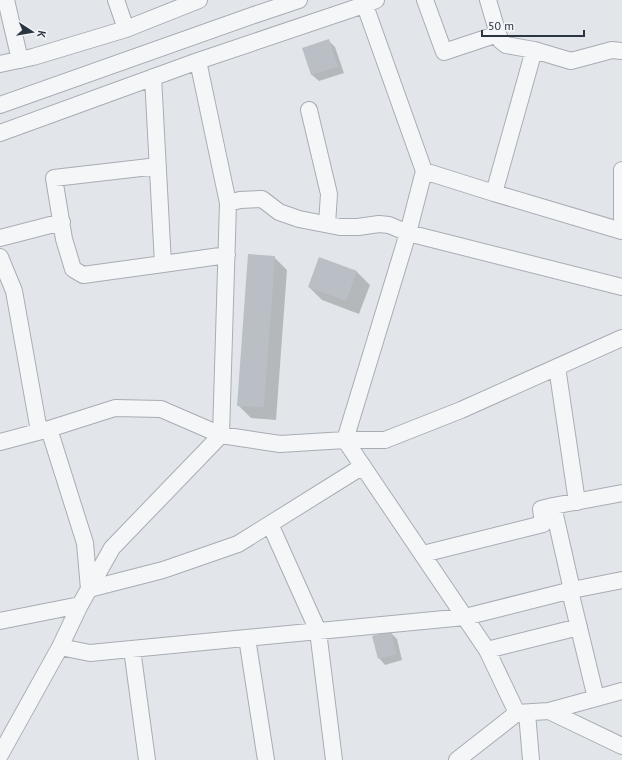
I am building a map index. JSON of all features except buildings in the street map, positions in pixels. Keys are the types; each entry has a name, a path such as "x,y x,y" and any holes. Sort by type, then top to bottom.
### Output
{"street":[{"path":"6,0 20,60"},
{"path":"116,0 126,29"},
{"path":"0,64 33,57 126,29 199,0"},
{"path":"0,105 299,0"},
{"path":"425,0 444,52 498,34"},
{"path":"488,0 498,34 502,42 506,45 534,50 571,61 612,50 622,51"},
{"path":"0,133 198,61 368,2 424,171 408,233 346,440 487,650 522,713 531,760"},
{"path":"494,193 534,50"},
{"path":"0,755 60,647 80,605 112,548 221,435 228,203 198,61"},
{"path":"153,78 163,264"},
{"path":"309,110 329,194 327,224"},
{"path":"158,166 54,178 64,239 73,269 83,275 227,255"},
{"path":"622,170 622,219"},
{"path":"424,171 622,231"},
{"path":"228,203 240,200 262,199 278,212 288,216 340,227 358,227 378,224 389,225 408,233 622,287"},
{"path":"0,238 62,222"},
{"path":"0,257 14,291 44,430 85,543 89,589"},
{"path":"0,442 115,408 161,409 221,435 280,444 346,440 385,440 461,410 622,338"},
{"path":"557,367 577,502"},
{"path":"89,589 163,570 238,544 363,466"},
{"path":"423,554 544,524 541,509 622,494"},
{"path":"553,506 596,698"},
{"path":"270,524 318,631 334,760"},
{"path":"60,647 90,653 464,617 571,590 622,580"},
{"path":"0,621 80,605"},
{"path":"487,650 579,627"},
{"path":"247,638 266,760"},
{"path":"132,649 147,760"},
{"path":"457,760 522,713 549,711 622,691"},
{"path":"549,711 622,746"}]}
